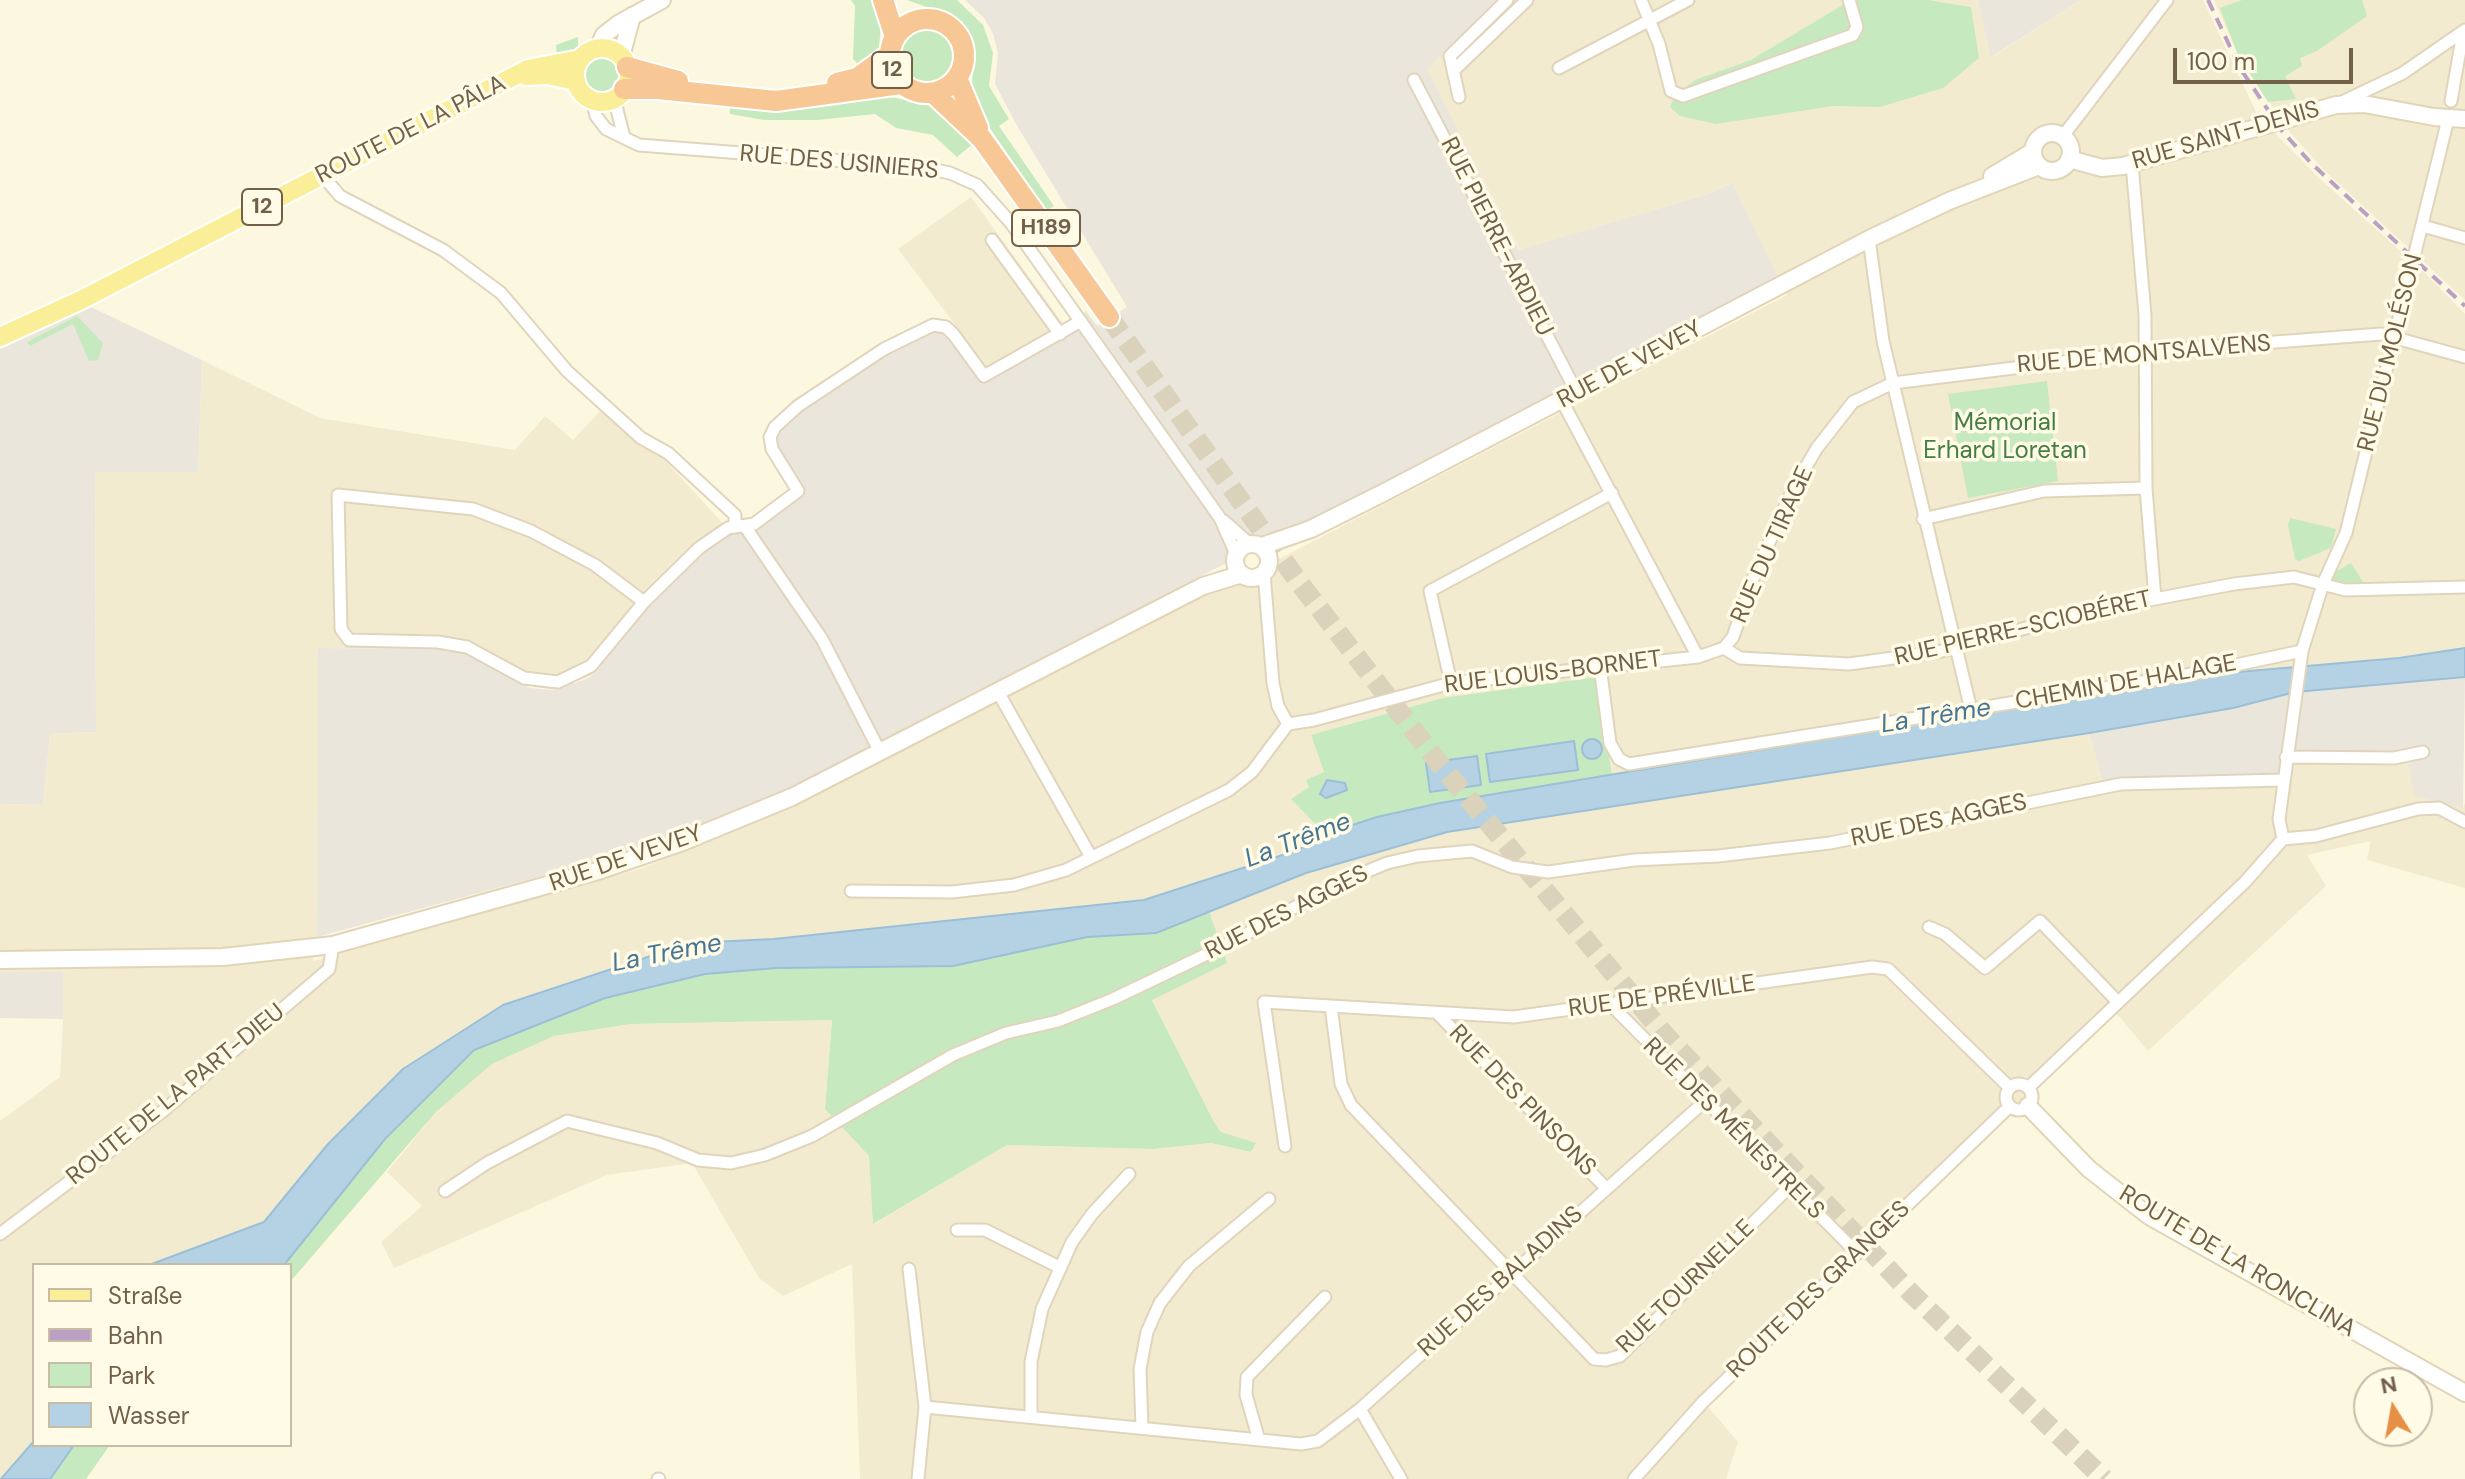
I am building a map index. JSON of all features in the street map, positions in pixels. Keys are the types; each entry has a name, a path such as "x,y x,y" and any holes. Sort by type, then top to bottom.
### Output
{"highway":[{"path":"883,0 892,46"},
{"path":"895,0 920,20"},
{"name":"12","path":"624,62 718,87 779,90 850,80 892,46 907,25 920,20 938,21 958,35 964,59 957,78 933,93 917,92 901,84 891,70 892,46"},
{"path":"957,78 982,139"},
{"name":"12","path":"619,94 658,89 776,101 901,84"},
{"path":"933,93 982,139"},
{"name":"H189","path":"982,139 1109,317"}],"main road":[{"path":"598,48 604,35 662,0"},
{"path":"619,94 632,16"},
{"name":"12","path":"580,59 598,48 610,49 624,62"},
{"path":"580,59 576,81 582,93 592,99"},
{"name":"ROUTE DE LA PÂLA","path":"2,338 540,65 580,59"},
{"name":"ROUTE DE LA PÂLA","path":"516,77 542,75 576,81"},
{"name":"12","path":"592,99 619,94"},
{"name":"RUE SAINT-DENIS","path":"2069,159 2102,168 2132,164 2336,105 2364,104 2448,119 2465,119"},
{"path":"2043,135 2063,136 2070,146 2069,159 2054,171 2036,159 2043,135"},
{"name":"RUE DE VEVEY","path":"0,960 223,957 333,945 577,877 667,848 792,797 1570,397 1869,239 2036,159"},
{"name":"ROUTE DE LA RONCLINA","path":"2028,1106 2089,1169 2149,1216 2465,1393"}],"street":[{"path":"1482,32 1507,0"},
{"path":"1459,97 1450,56 1527,0"},
{"path":"1641,0 1671,91 1683,96 1853,35 1857,27 1849,0"},
{"path":"1559,68 1688,0"},
{"path":"2063,136 2167,0"},
{"path":"2451,101 2464,31"},
{"name":"RUE SAINT-DENIS","path":"2336,105 2403,73 2464,31"},
{"name":"RUE PIERRE-ARDIEU","path":"1414,80 1570,397 1612,493 1698,657"},
{"path":"619,94 624,138"},
{"name":"RUE DES USINIERS","path":"592,99 596,116 606,129 639,145 921,167 959,176 977,185 998,206 1251,559"},
{"name":"RUE DU MOLÉSON","path":"2323,584 2346,533 2448,119"},
{"path":"2132,164 2145,315 2146,488 2155,599"},
{"path":"323,176 340,196 443,250 501,293 567,371 641,438 668,453 735,515 822,639 880,752"},
{"path":"2423,226 2465,238"},
{"path":"1869,239 1883,341 1971,710"},
{"path":"992,240 1060,334"},
{"path":"644,602 595,565 531,531 473,509 338,495 341,629 349,640 438,642 467,647 524,678 541,683 575,677 591,666 644,602 699,548 798,491 772,449 770,437 775,427 798,406 884,349 933,325 946,327 984,376 1081,321"},
{"name":"RUE DE MONTSALVENS","path":"1893,383 2143,352 2381,334 2465,357"},
{"name":"RUE DU TIRAGE","path":"1724,648 1733,637 1754,576 1793,489 1817,448 1853,402 1893,383"},
{"path":"1923,519 2044,491 2146,488"},
{"path":"1451,683 1430,591 1612,493"},
{"path":"851,891 952,892 1014,885 1066,870 1229,790 1252,772 1288,724 1278,706 1251,559"},
{"name":"RUE PIERRE-SCIOBÉRET","path":"1724,648 1740,658 1849,664 1904,659 2081,613 2294,577 2345,590 2465,587"},
{"path":"2283,839 2279,819 2301,654 2323,584"},
{"name":"RUE LOUIS-BORNET","path":"1288,724 1451,683 1698,657 1724,648"},
{"name":"CHEMIN DE HALAGE","path":"1600,666 1610,743 1619,759 1629,764 2301,654"},
{"path":"998,692 1091,857"},
{"path":"2286,757 2394,758 2423,752"},
{"name":"RUE DES AGGES","path":"445,1191 487,1163 567,1121 657,1143 698,1160 731,1163 765,1155 812,1136 953,1055 1006,1033 1058,1021 1113,999 1226,945 1337,884 1387,863 1418,856 1472,851 1512,867 1548,872 1634,860 1718,856 1830,843 2121,784 2283,780"},
{"path":"2028,1088 2245,882 2283,839 2316,836 2418,809 2439,808 2465,822"},
{"path":"1929,927 1945,934 1985,968 2040,921 2117,1001"},
{"name":"ROUTE DE LA PART-DIEU","path":"0,1234 163,1111 329,969 333,945"},
{"name":"RUE DE PRÉVILLE","path":"1285,1146 1264,1002 1514,1017 1872,967 1888,969 2010,1088"},
{"name":"RUE DES MÉNESTRELS","path":"1611,1005 1857,1253"},
{"path":"1331,1006 1341,1084 1351,1105 1511,1274"},
{"name":"RUE DES PINSONS","path":"1438,1014 1606,1188"},
{"path":"2021,1085 2028,1088 2031,1097 2028,1106 2019,1110 2010,1106 2006,1097 2010,1088 2021,1085"},
{"name":"RUE DES BALADINS","path":"925,1407 1301,1444 1318,1441 1360,1409 1704,1102"},
{"name":"ROUTE DES GRANGES","path":"1634,1479 1703,1402 2010,1106"},
{"path":"1031,1417 1031,1362 1042,1309 1059,1267 1092,1214 1129,1174"},
{"name":"RUE TOURNELLE","path":"1511,1274 1594,1359 1620,1356 1789,1187"},
{"path":"1142,1428 1140,1369 1147,1332 1160,1303 1189,1266 1269,1199"},
{"path":"957,1230 985,1230 1059,1267"},
{"path":"909,1269 925,1407 918,1479"},
{"path":"1259,1440 1246,1395 1247,1377 1325,1297"},
{"path":"1360,1409 1401,1479"}],"shaded area":[{"path":"965,0 1498,0 1427,69 1519,250 1711,193 1732,183 1779,279 775,795 706,825 633,851 317,937 318,648 449,649 476,658 530,688 553,690 584,680 595,674 642,611 686,566 790,491 792,485 767,437 879,348 956,325 987,367 1086,311 1097,326 1127,307 1016,124 995,84 998,53 993,34 984,18"},
{"path":"1498,0 1978,0 1992,57 2081,0 2203,0 2256,112 2260,111 2279,137 2319,178 2426,274 2465,314 2465,648 2399,658 2226,673 1612,774 1596,677 1442,698 1311,735 1324,772 1307,780 1309,787 1291,799 1325,834 1299,850 1145,900 774,939 690,943 328,1144 264,1222 154,1263 32,1263 32,1443 0,1479 0,1121 60,1077 63,1019 62,972 0,972 0,804 43,805 50,734 96,732 95,472 198,471 202,360 320,418 515,450 545,416 573,440 603,408 657,452 732,533 686,566 642,611 595,674 553,690 516,683 492,666 449,649 319,648 317,937 313,961 643,868 754,822 1281,558 1787,295 1731,183 1711,193 1520,250 1426,69"},
{"path":"1978,0 2081,0 1991,57"},
{"path":"2214,0 2465,0 2465,300 2324,170 2288,130 2238,55"},
{"path":"971,197 1064,325 987,367 898,249"},
{"path":"91,307 202,360 198,472 95,472 96,732 50,734 43,805 0,804 0,349"},
{"path":"2465,677 2463,808 2415,796 2407,758 2286,757 2283,780 2103,784 2089,733 2233,708 2295,692"},
{"path":"2089,733 2103,784 2286,757 2407,758 2463,808 2465,803 2465,888 2367,860 2371,841 2307,855 2326,886 2148,1051 2112,1008 2028,1088 2031,1101 2023,1109 2012,1108 1704,1402 1738,1442 1726,1479 860,1479 852,1264 783,1296 759,1278 692,1163 607,1175 394,1268 381,1242 422,1206 387,1172 436,1112 492,1064 554,1036 631,1024 832,1020 825,1109 869,1156 874,1224 1007,1145 1153,1149 1211,1143 1251,1152 1255,1143 1221,1132 1214,1122 1152,999 1226,963 1209,911 1306,873 1447,832"},
{"path":"0,972 63,972 63,1019 0,1018"}],"green space":[{"path":"851,0 874,0 881,22 879,49 862,68 853,59 855,6"},
{"path":"907,0 957,0 983,25 993,53 989,86 1009,119 999,126 1054,206 1046,211 979,112 972,91 973,50 967,30 955,17"},
{"path":"1851,0 1928,0 1971,7 1979,58 1943,88 1880,107 1833,106 1716,124 1680,116 1670,107 1675,95 1695,80 1751,60"},
{"path":"2242,0 2362,0 2367,16 2317,51 2300,58 2302,66 2285,76 2296,99 2268,102 2238,55 2220,8"},
{"path":"927,27 948,35 956,56 948,77 927,85 906,77 898,56 906,35"},
{"path":"578,37 578,46 572,52 557,56 556,45"},
{"path":"601,56 615,61 620,75 615,89 601,94 587,89 582,75 587,61"},
{"path":"878,94 932,106 974,143 957,157 933,135 896,128 875,114 817,120 764,120 730,114 730,106"},
{"path":"77,316 103,343 98,360 89,361 73,324 30,346 27,342"},
{"name":"Mémorial Erhard Loretan","path":"2047,381 2058,481 1968,498 1948,394"},
{"path":"2290,518 2336,529 2331,548 2299,561 2295,559 2288,525"},
{"path":"2351,563 2365,585 2343,586 2330,582 2332,574"},
{"path":"1596,677 1612,774 1440,803 1377,817 1325,834 1291,799 1309,787 1306,780 1324,772 1311,735 1442,698"},
{"path":"1209,911 1227,963 1152,1000 1214,1122 1221,1132 1256,1143 1251,1152 1211,1143 1153,1149 1007,1145 873,1224 869,1156 825,1109 832,1020 631,1024 554,1036 492,1064 436,1112 292,1280 292,1263 286,1263 386,1139 474,1050 604,998 705,974 776,968 953,966 1087,937 1156,933"},
{"path":"73,1447 109,1447 86,1479 50,1479"}],"water":[{"name":"La Trême","path":"2465,648 2465,677 2295,692 2233,708 2089,733 1447,832 1306,873 1156,933 1087,937 953,966 776,968 705,974 605,998 474,1050 385,1139 286,1263 154,1263 264,1222 328,1144 403,1069 503,1005 690,943 774,939 1144,900 1298,850 1325,834 1377,817 1440,803 2226,673 2399,658"},
{"path":"1592,739 1599,742 1602,749 1599,756 1592,759 1585,756 1582,749 1585,742"},
{"path":"1574,741 1578,770 1490,782 1486,754"},
{"path":"1477,756 1481,785 1430,792 1426,763"},
{"path":"1327,780 1345,783 1347,790 1326,798 1320,794"},
{"path":"32,1443 32,1447 73,1447 50,1479 1,1479"}],"tunnel":[{"path":"1109,317 1301,585 1438,762 1664,1034 1912,1294 2104,1479"}],"railway":[{"path":"2208,0 2240,68 2282,131 2311,163 2465,306"}]}
